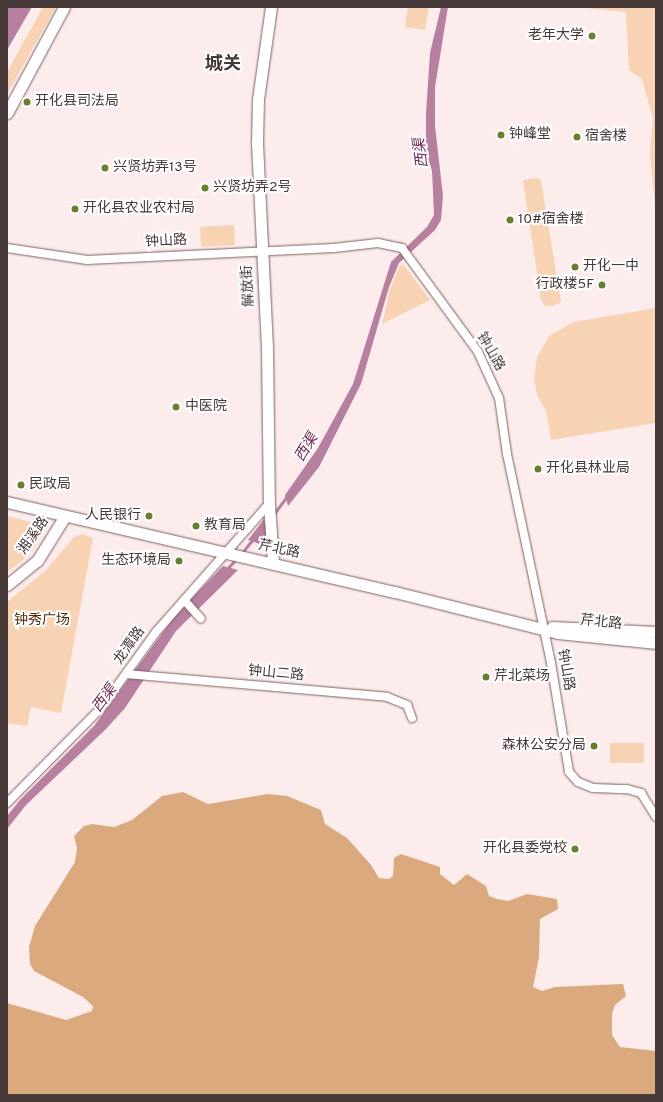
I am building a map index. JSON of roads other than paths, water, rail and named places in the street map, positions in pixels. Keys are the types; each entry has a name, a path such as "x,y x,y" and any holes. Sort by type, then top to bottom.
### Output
{"main road":[{"path":"7,113 64,7"},
{"name":"解放街","path":"271,7 258,114 262,250 267,347 269,504 273,563"},
{"name":"芹北路","path":"7,502 223,553 273,563 544,627 572,635 656,643"},
{"name":"湘溪路","path":"7,585 37,561 65,516"},
{"name":"芹北路","path":"544,627 656,632"}],"street":[{"name":"钟山路","path":"7,248 87,260 262,250 334,248 384,243 402,248 411,258 478,352 499,398 508,454 544,627 569,772 578,782 594,788 627,789 641,793 656,817"},
{"name":"龙潭路","path":"7,803 101,708 156,632 223,553 269,504"},
{"path":"184,600 201,619"},
{"name":"钟山二路","path":"126,674 387,697 407,705 412,718"}],"waterway":[{"name":"西渠","path":"274,514 288,495"},
{"name":"西渠","path":"241,554 253,539"},
{"name":"西渠","path":"227,569 236,559"}],"place":[{"name":"老年大学","path":"592,36"},
{"name":"开化县司法局","path":"27,102"},
{"name":"钟峰堂","path":"501,135"},
{"name":"宿舍楼","path":"577,137"},
{"name":"兴贤坊弄13号","path":"105,168"},
{"name":"兴贤坊弄2号","path":"205,188"},
{"name":"开化县农业农村局","path":"75,209"},
{"name":"10#宿舍楼","path":"510,220"},
{"name":"开化一中","path":"575,267"},
{"name":"行政楼5F","path":"602,285"},
{"name":"中医院","path":"176,407"},
{"name":"开化县林业局","path":"538,469"},
{"name":"民政局","path":"21,485"},
{"name":"人民银行","path":"149,516"},
{"name":"教育局","path":"196,526"},
{"name":"生态环境局","path":"179,561"},
{"name":"芹北菜场","path":"486,677"},
{"name":"森林公安分局","path":"594,746"},
{"name":"开化县委党校","path":"575,849"}],"district":[{"name":"城关","path":"223,65"}],"park label":[{"name":"钟秀广场","path":"42,621"}]}
